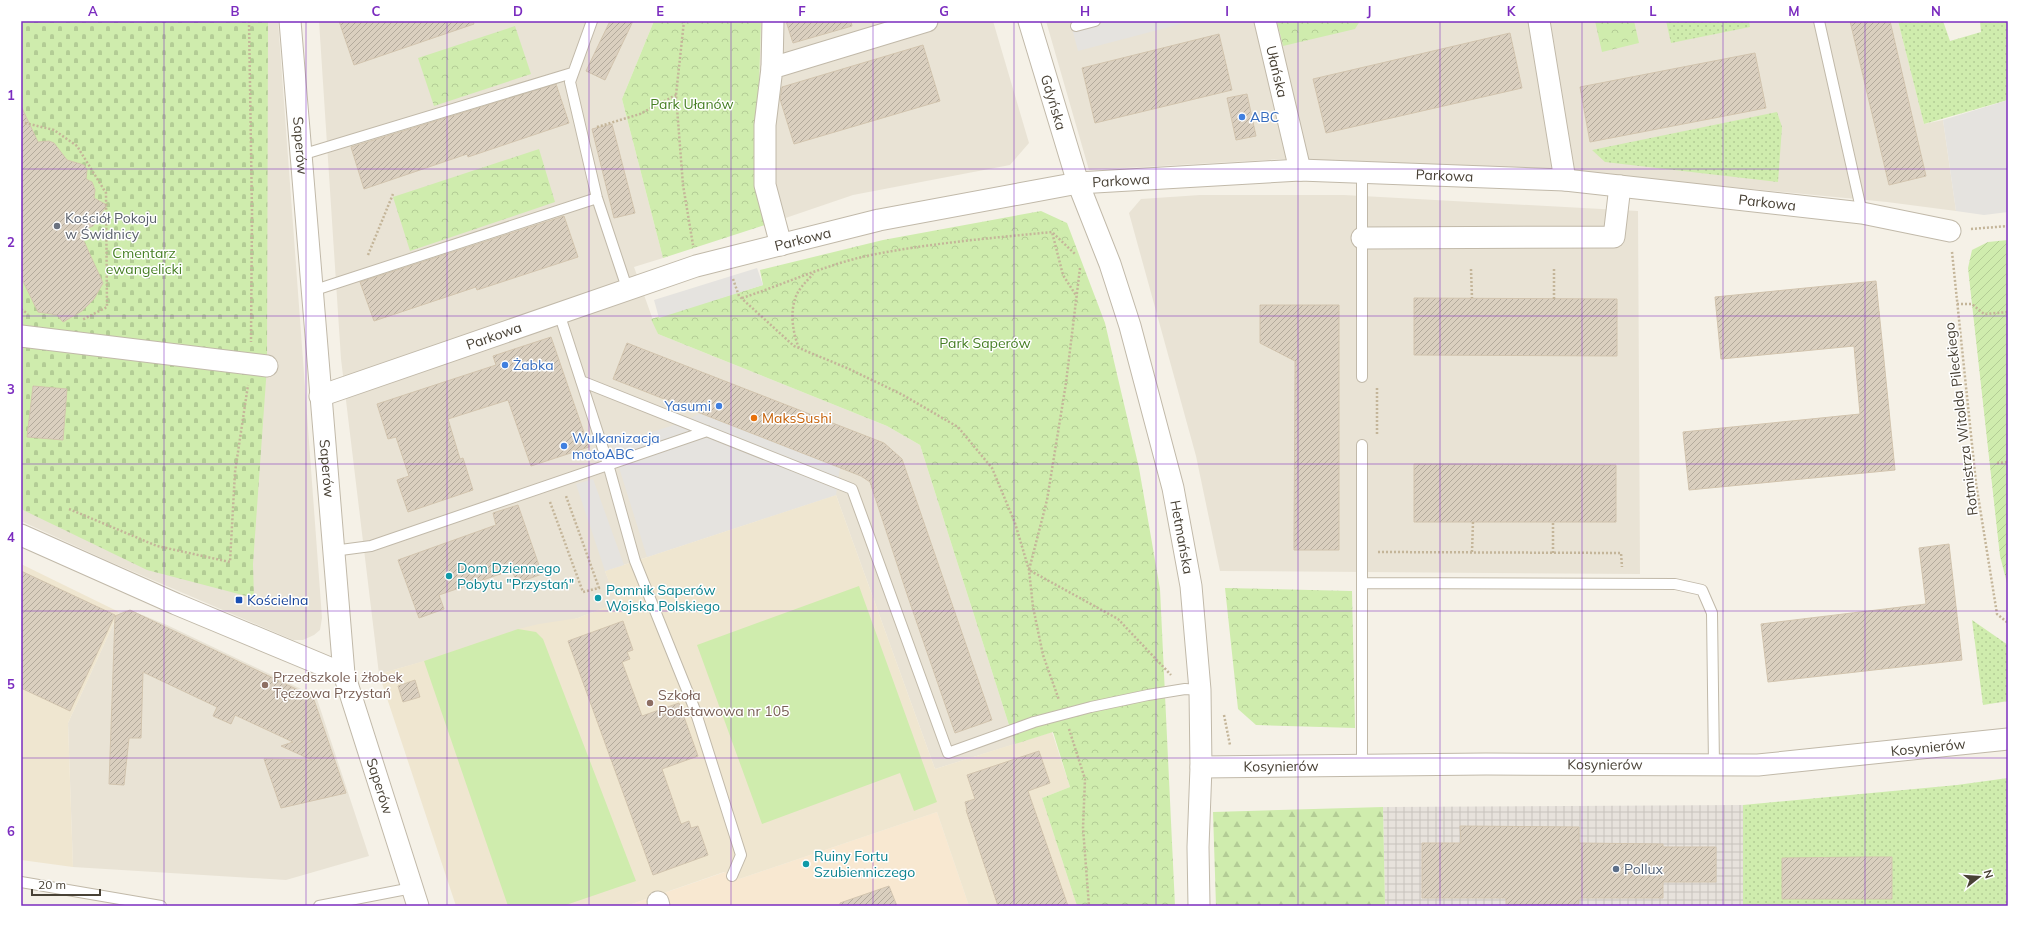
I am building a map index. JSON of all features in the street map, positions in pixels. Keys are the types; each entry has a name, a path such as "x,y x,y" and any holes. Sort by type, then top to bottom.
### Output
{"street":[{"name":"Saperów","path":"290,21 344,674 415,897"},
{"path":"773,21 772,68 765,125 765,184 781,245"},
{"path":"772,68 927,21"},
{"name":"Gdyńska","path":"1029,21 1078,183"},
{"name":"Ułańska","path":"1265,21 1300,170"},
{"path":"1539,21 1565,180"},
{"name":"Parkowa","path":"320,396 627,288 696,266 879,220 1078,183 1300,170 1565,180 1862,213 1950,230"},
{"name":"Hetmańska","path":"1078,183 1108,257 1130,326 1173,488 1191,586 1193,690 1201,767 1198,847 1200,906"},
{"path":"1362,238 1614,237 1620,186"},
{"path":"21,336 267,366"},
{"path":"21,535 176,604 344,674"},
{"name":"Kosynierów","path":"1201,767 1362,765 1758,765 2008,739"}],"lane":[{"path":"592,21 572,72 570,82 597,198 627,288"},
{"path":"1076,26 1095,21"},
{"path":"1819,21 1862,213"},
{"path":"301,155 572,72"},
{"path":"1362,172 1362,377"},
{"path":"312,291 597,198"},
{"path":"559,313 608,464 635,561 695,710 741,855 732,876"},
{"path":"581,381 852,489 948,753 1034,722 1064,714 1148,695 1193,690"},
{"path":"333,551 371,546 557,486 608,464 707,431"},
{"path":"1362,445 1362,765"},
{"path":"1362,583 1675,584 1702,590 1712,613 1714,765"},
{"path":"21,882 161,906"},
{"path":"320,906 415,897"}],"path":[{"path":"684,21 676,95 683,185 696,266"},
{"path":"582,131 640,114 676,95"},
{"path":"21,122 54,130 77,146 106,193 107,307 80,322"},
{"path":"360,275 393,194"},
{"path":"1950,230 2008,226"},
{"name":"Rotmistrza Witolda Pileckiego","path":"1950,230 1976,483 1997,614 2008,623"},
{"path":"1052,232 1063,275 1077,298"},
{"path":"742,298 871,255 991,238 1052,232 1075,254"},
{"path":"1029,570 1047,500 1077,298 1080,268"},
{"path":"1471,269 1472,298"},
{"path":"1554,269 1554,298"},
{"path":"731,273 742,298 794,346 847,368 901,394 958,427 992,468 1015,523 1029,570 1033,608 1043,654 1085,779 1083,828 1089,906"},
{"path":"799,348 794,336 795,300 801,288 814,273"},
{"path":"1957,304 1972,304 1984,314 2008,312"},
{"path":"1376,388 1377,441"},
{"path":"1997,464 2008,462"},
{"path":"557,486 565,492 599,588 583,592 548,498 557,486"},
{"path":"1472,552 1473,522"},
{"path":"1553,522 1553,553"},
{"path":"1377,544 1377,552 1621,553 1622,584"},
{"path":"1029,570 1118,619 1193,690"},
{"path":"1222,707 1231,749 1232,767"}],"shaded area":[{"name":"Cmentarz ewangelicki","path":"21,21 278,21 322,618 320,630 314,635 303,640 293,640 106,560 21,521"},
{"path":"319,21 654,21 622,99 663,258 634,267 658,334 887,426 920,445 1015,744 935,769 836,495 605,571 617,603 578,618 379,674 341,359"},
{"path":"761,21 993,21 1029,143 1010,165 853,195 765,225 756,190"},
{"path":"1046,21 1898,21 1924,124 1943,120 1956,211 1887,202 1585,173 1284,159 1089,170"},
{"path":"1070,21 1192,21 1078,51"},
{"path":"2008,100 2008,212 1984,215 1956,211 1943,120"},
{"path":"1200,195 1344,195 1638,211 1640,574 1220,571 1196,456 1129,213 1141,199"},
{"path":"757,268 763,285 659,318 654,300"},
{"path":"700,413 840,467 836,495 647,557 612,445 683,422"},
{"path":"593,479 624,565 605,571 576,484"},
{"name":"Szkoła Podstawowa nr 105","path":"836,495 935,769 1052,732 1070,787 1042,798 1077,906 969,906 937,812 739,879 724,872 626,906 456,906 379,674 424,661 518,629 578,618 616,603 605,571"},
{"path":"21,564 119,612 68,723 73,867 21,860"},
{"path":"130,610 167,625 316,696 369,856 286,880 73,867 68,723 119,612"},
{"path":"1743,805 1743,906 1385,906 1383,807"},
{"path":"937,812 969,906 626,906 725,872 739,879"}],"green space":[{"name":"Cmentarz ewangelicki","path":"21,21 268,21 267,366 253,564 254,598 147,570 21,509"},
{"name":"Park Ułanów","path":"654,21 761,21 756,190 765,225 663,258 622,99"},
{"path":"1277,21 1360,21 1355,29 1283,46"},
{"path":"1595,21 1634,21 1639,43 1602,52"},
{"path":"1666,21 1749,21 1750,27 1671,43"},
{"path":"1898,21 1943,21 1950,41 1981,32 1980,21 2008,21 2008,100 1924,124"},
{"path":"515,26 531,74 434,106 418,58"},
{"path":"1777,112 1782,127 1778,182 1605,162 1592,150"},
{"path":"539,149 555,202 410,251 393,197"},
{"name":"Park Saperów","path":"1041,211 1067,223 1105,323 1139,468 1160,589 1175,906 1077,906 1042,798 1070,787 1053,732 1015,744 920,445 887,426 658,334 651,319 763,285 760,270 883,240"},
{"path":"2008,240 2008,587 2000,556 1968,268 1972,250 1988,242"},
{"path":"859,586 937,802 914,811 900,773 762,824 697,645"},
{"path":"1225,588 1352,591 1355,728 1256,725 1238,709"},
{"path":"1972,620 2008,645 2008,701 1983,705"},
{"path":"518,629 536,632 543,639 636,881 563,906 508,906 424,661"},
{"path":"2008,778 2008,906 1743,906 1743,805 1957,785"},
{"path":"1383,807 1385,906 1216,906 1213,812"}],"building":[{"path":"339,21 473,21 474,24 354,65"},
{"path":"610,21 633,21 605,80 586,71"},
{"path":"786,21 851,21 852,26 793,43"},
{"path":"1850,21 1890,21 1926,176 1889,185"},
{"path":"1510,33 1522,88 1326,133 1313,79"},
{"path":"1219,34 1232,90 1095,123 1082,68"},
{"path":"923,45 940,101 794,144 780,99 782,87"},
{"path":"1755,53 1766,108 1590,142 1580,87"},
{"path":"556,84 569,123 468,157 467,154 364,189 351,147"},
{"name":"ABC","path":"1247,94 1256,136 1236,140 1227,98"},
{"name":"Kościół Pokoju w Świdnicy","path":"21,106 38,142 49,141 54,143 67,160 84,165 87,170 86,179 92,182 95,190 94,198 107,205 93,226 86,229 88,233 82,237 103,283 94,299 82,311 63,322 57,315 38,312 21,277"},
{"path":"612,124 635,213 614,218 592,129"},
{"path":"564,216 578,257 477,290 476,287 374,321 360,282"},
{"path":"1876,281 1895,470 1689,490 1683,432 1860,414 1854,346 1721,359 1715,297"},
{"path":"1414,298 1617,299 1617,356 1414,355"},
{"path":"1260,305 1339,305 1339,550 1294,550 1295,361 1260,343"},
{"path":"551,337 589,447 531,466 508,400 448,419 460,459 463,458 473,490 408,512 397,480 409,476 396,437 388,439 377,404 496,365 493,356"},
{"path":"627,343 884,443 902,459 992,720 955,733 870,482 861,476 613,379"},
{"path":"33,386 67,389 63,440 27,437"},
{"path":"1414,464 1616,465 1616,522 1414,522"},
{"name":"Dom Dziennego Pobytu \"Przystań\"","path":"518,505 542,574 517,583 512,570 439,595 444,609 419,618 398,560 496,525 493,513"},
{"path":"1949,544 1962,660 1768,682 1761,624 1926,604 1919,548"},
{"path":"21,571 115,615 70,711 21,688"},
{"path":"130,610 313,697 346,793 281,808 264,759 312,760 281,746 293,742 235,715 231,724 213,716 217,707 143,672 141,738 129,738 124,785 109,784 115,616"},
{"path":"623,621 633,650 627,652 630,659 622,662 642,716 679,703 698,756 662,769 681,824 689,821 691,828 698,826 708,855 653,875 568,641"},
{"path":"415,680 420,697 403,702 398,686"},
{"path":"1039,751 1050,783 1028,791 1068,906 998,906 966,810 965,802 975,799 967,775"},
{"path":"1460,826 1579,827 1579,843 1663,844 1663,847 1716,847 1716,882 1663,882 1663,898 1579,898 1578,906 1506,906 1506,898 1422,898 1422,843 1461,843"},
{"path":"1892,857 1892,899 1782,899 1782,858"},
{"path":"889,886 897,906 840,906 840,903"}],"place":[{"name":"ABC","path":"1242,117"},
{"name":"Kościół Pokoju w Świdnicy","path":"57,226"},
{"name":"Żabka","path":"505,365"},
{"name":"Yasumi","path":"719,406"},
{"name":"MaksSushi","path":"754,418"},
{"name":"Wulkanizacja motoABC","path":"564,446"},
{"name":"Dom Dziennego Pobytu \"Przystań\"","path":"449,576"},
{"name":"Pomnik Saperów Wojska Polskiego","path":"598,598"},
{"name":"Kościelna","path":"239,600"},
{"name":"Przedszkole i żłobek Tęczowa Przystań","path":"265,685"},
{"name":"Szkoła Podstawowa nr 105","path":"650,703"},
{"name":"Ruiny Fortu Szubienniczego","path":"806,864"},
{"name":"Pollux","path":"1616,869"}]}
